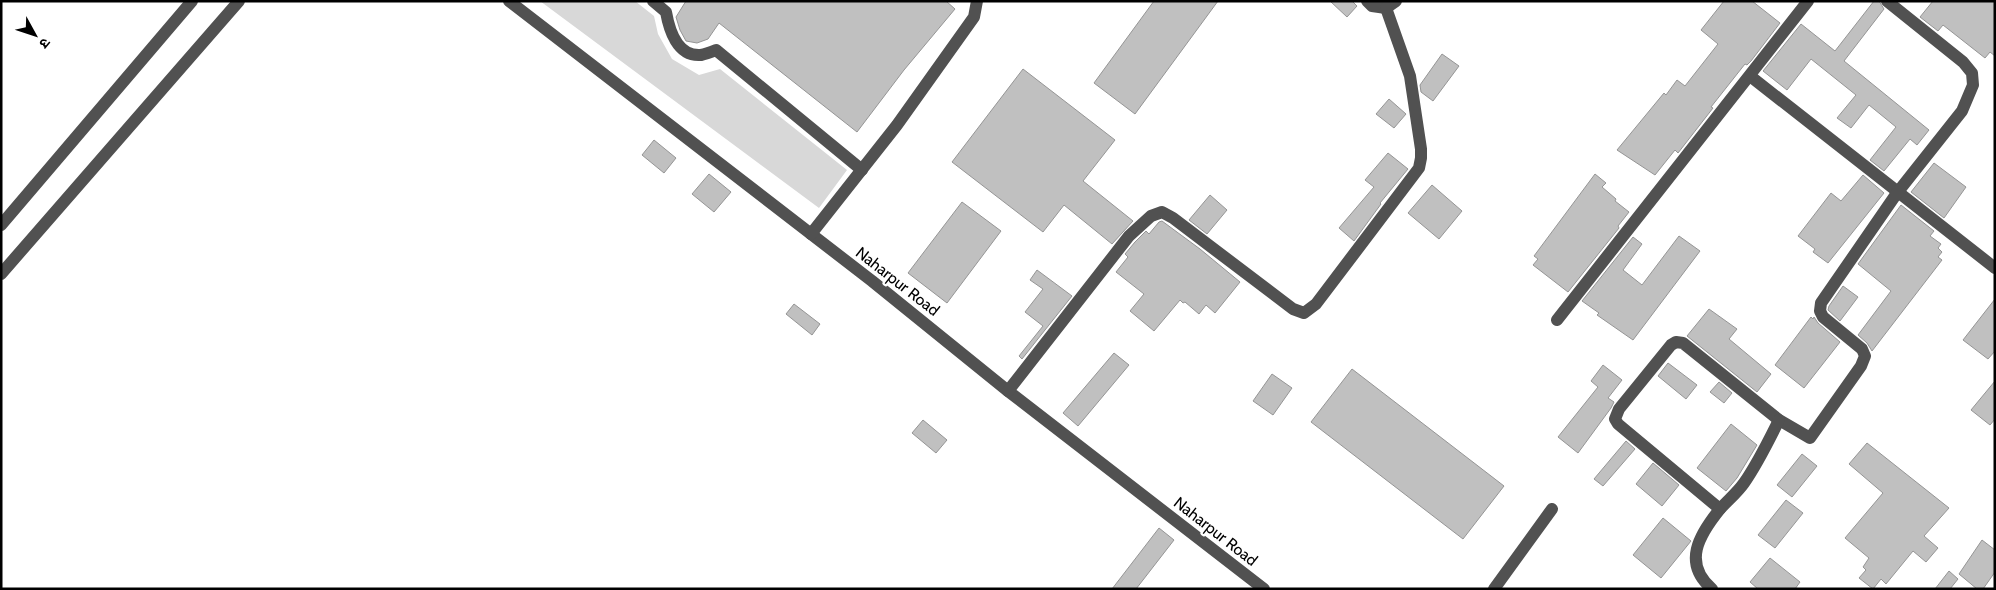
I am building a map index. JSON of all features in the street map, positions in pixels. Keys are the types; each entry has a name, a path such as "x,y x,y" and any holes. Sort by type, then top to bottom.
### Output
{"street":[{"path":"1,225 192,1"},
{"path":"1,274 239,1"},
{"name":"Naharpur Road","path":"509,1 527,6 1008,391 1264,589"},
{"path":"653,1 666,12 669,28 676,43 688,52 699,55 716,50 862,170"},
{"path":"811,234 897,125 974,17 977,1"},
{"path":"1008,391 1129,236 1151,216 1162,212 1173,218 1293,309 1304,312 1316,304 1411,181 1420,163 1421,149 1410,76 1391,4 1372,6 1367,1"},
{"path":"1557,320 1808,1"},
{"path":"1720,509 1618,424 1615,419 1619,409 1671,345 1676,342 1683,343 1779,420 1810,438 1861,366 1866,356 1862,350 1823,317 1820,311 1821,303 1898,193 1962,111 1973,84 1972,73 1962,62 1887,1"},
{"path":"1750,76 1995,268"},
{"path":"1712,589 1700,576 1695,562 1697,549 1720,509 1739,489 1758,463 1779,420"},
{"path":"1494,589 1552,509"}],"shaded area":[{"path":"540,1 635,1 654,16 658,34 672,59 699,75 720,69 847,170 819,208"}],"building":[{"path":"686,1 946,1 955,9 904,70 857,132 719,23 708,39 697,43 686,41 676,17"},
{"path":"1154,1 1218,1 1135,114 1094,83"},
{"path":"1330,1 1352,1 1357,6 1347,17"},
{"path":"1724,1 1752,1 1780,23 1751,61 1747,65 1745,64 1711,107 1713,108 1678,153 1675,150 1655,175 1617,150 1664,93 1666,95 1677,80 1685,86 1718,44 1701,30"},
{"path":"1874,1 1879,1 1884,9 1844,61 1929,130 1917,145 1910,139 1884,171 1870,160 1896,127 1869,105 1851,128 1837,118 1856,95 1811,59 1787,90 1763,71 1801,24 1835,51"},
{"path":"1933,1 1995,1 1995,56 1990,52 1985,58 1943,25 1938,31 1920,17"},
{"path":"1442,54 1459,66 1433,101 1421,92 1420,85"},
{"path":"1023,69 1115,140 1083,181 1133,221 1112,244 1064,205 1043,232 952,162"},
{"path":"1389,99 1406,114 1394,128 1376,114"},
{"path":"654,140 676,158 664,173 642,155"},
{"path":"1388,153 1408,169 1380,203 1354,241 1339,228 1374,187 1365,180"},
{"path":"1934,163 1966,187 1944,218 1911,192"},
{"path":"709,174 731,192 714,212 692,194"},
{"path":"1595,174 1606,183 1602,187 1629,212 1618,226 1619,228 1568,292 1533,265 1538,259 1534,256"},
{"path":"1863,175 1884,193 1828,263 1813,252 1815,249 1798,236 1831,193 1841,201"},
{"path":"1432,185 1462,211 1439,239 1408,213"},
{"path":"1210,195 1227,210 1207,234 1189,220"},
{"path":"962,202 1001,231 947,303 908,273"},
{"path":"1901,205 1934,231 1930,236 1941,244 1938,248 1942,252 1938,257 1942,260 1872,351 1867,343 1858,335 1891,291 1858,264"},
{"path":"1162,221 1240,282 1215,313 1206,305 1199,314 1180,300 1154,331 1130,311 1144,294 1116,272 1128,257 1125,254 1135,242 1146,231 1149,234"},
{"path":"1679,236 1700,251 1633,340 1597,315 1599,313 1582,301 1633,237 1642,244 1623,270 1642,285"},
{"path":"1037,270 1072,296 1022,359 1019,356 1043,326 1025,312 1043,289 1030,280"},
{"path":"1843,286 1858,297 1840,321 1828,310"},
{"path":"1995,299 1995,351 1988,359 1963,340"},
{"path":"794,304 820,324 812,335 786,314"},
{"path":"1709,309 1737,329 1729,339 1771,374 1757,392 1687,336"},
{"path":"1811,317 1813,319 1814,317 1818,323 1840,342 1804,388 1775,365"},
{"path":"1114,353 1129,365 1078,426 1063,413"},
{"path":"1668,363 1697,385 1686,399 1658,376"},
{"path":"1603,365 1622,380 1608,398 1614,402 1611,408 1578,453 1558,437 1598,387 1591,381"},
{"path":"1352,369 1504,486 1463,539 1311,422"},
{"path":"1272,374 1292,388 1273,415 1253,401"},
{"path":"1995,381 1995,419 1990,425 1971,410"},
{"path":"1719,382 1732,393 1724,403 1710,392"},
{"path":"923,420 947,440 936,453 912,433"},
{"path":"1731,424 1757,445 1737,478 1726,491 1697,468"},
{"path":"1626,441 1635,449 1603,486 1594,479"},
{"path":"1867,443 1949,508 1924,536 1938,548 1926,562 1913,551 1886,584 1881,579 1873,589 1859,578 1866,570 1863,567 1869,558 1845,538 1883,493 1849,464"},
{"path":"1802,454 1817,466 1792,497 1777,485"},
{"path":"1653,463 1679,485 1662,506 1636,484"},
{"path":"1786,500 1803,513 1775,548 1758,535"},
{"path":"1663,518 1691,541 1661,578 1633,555"},
{"path":"1159,528 1174,540 1136,589 1112,589"},
{"path":"1982,540 1995,550 1995,572 1983,589 1977,589 1959,574"},
{"path":"1770,558 1800,582 1795,589 1758,589 1750,582"},
{"path":"1949,571 1958,579 1950,589 1935,589"}]}
